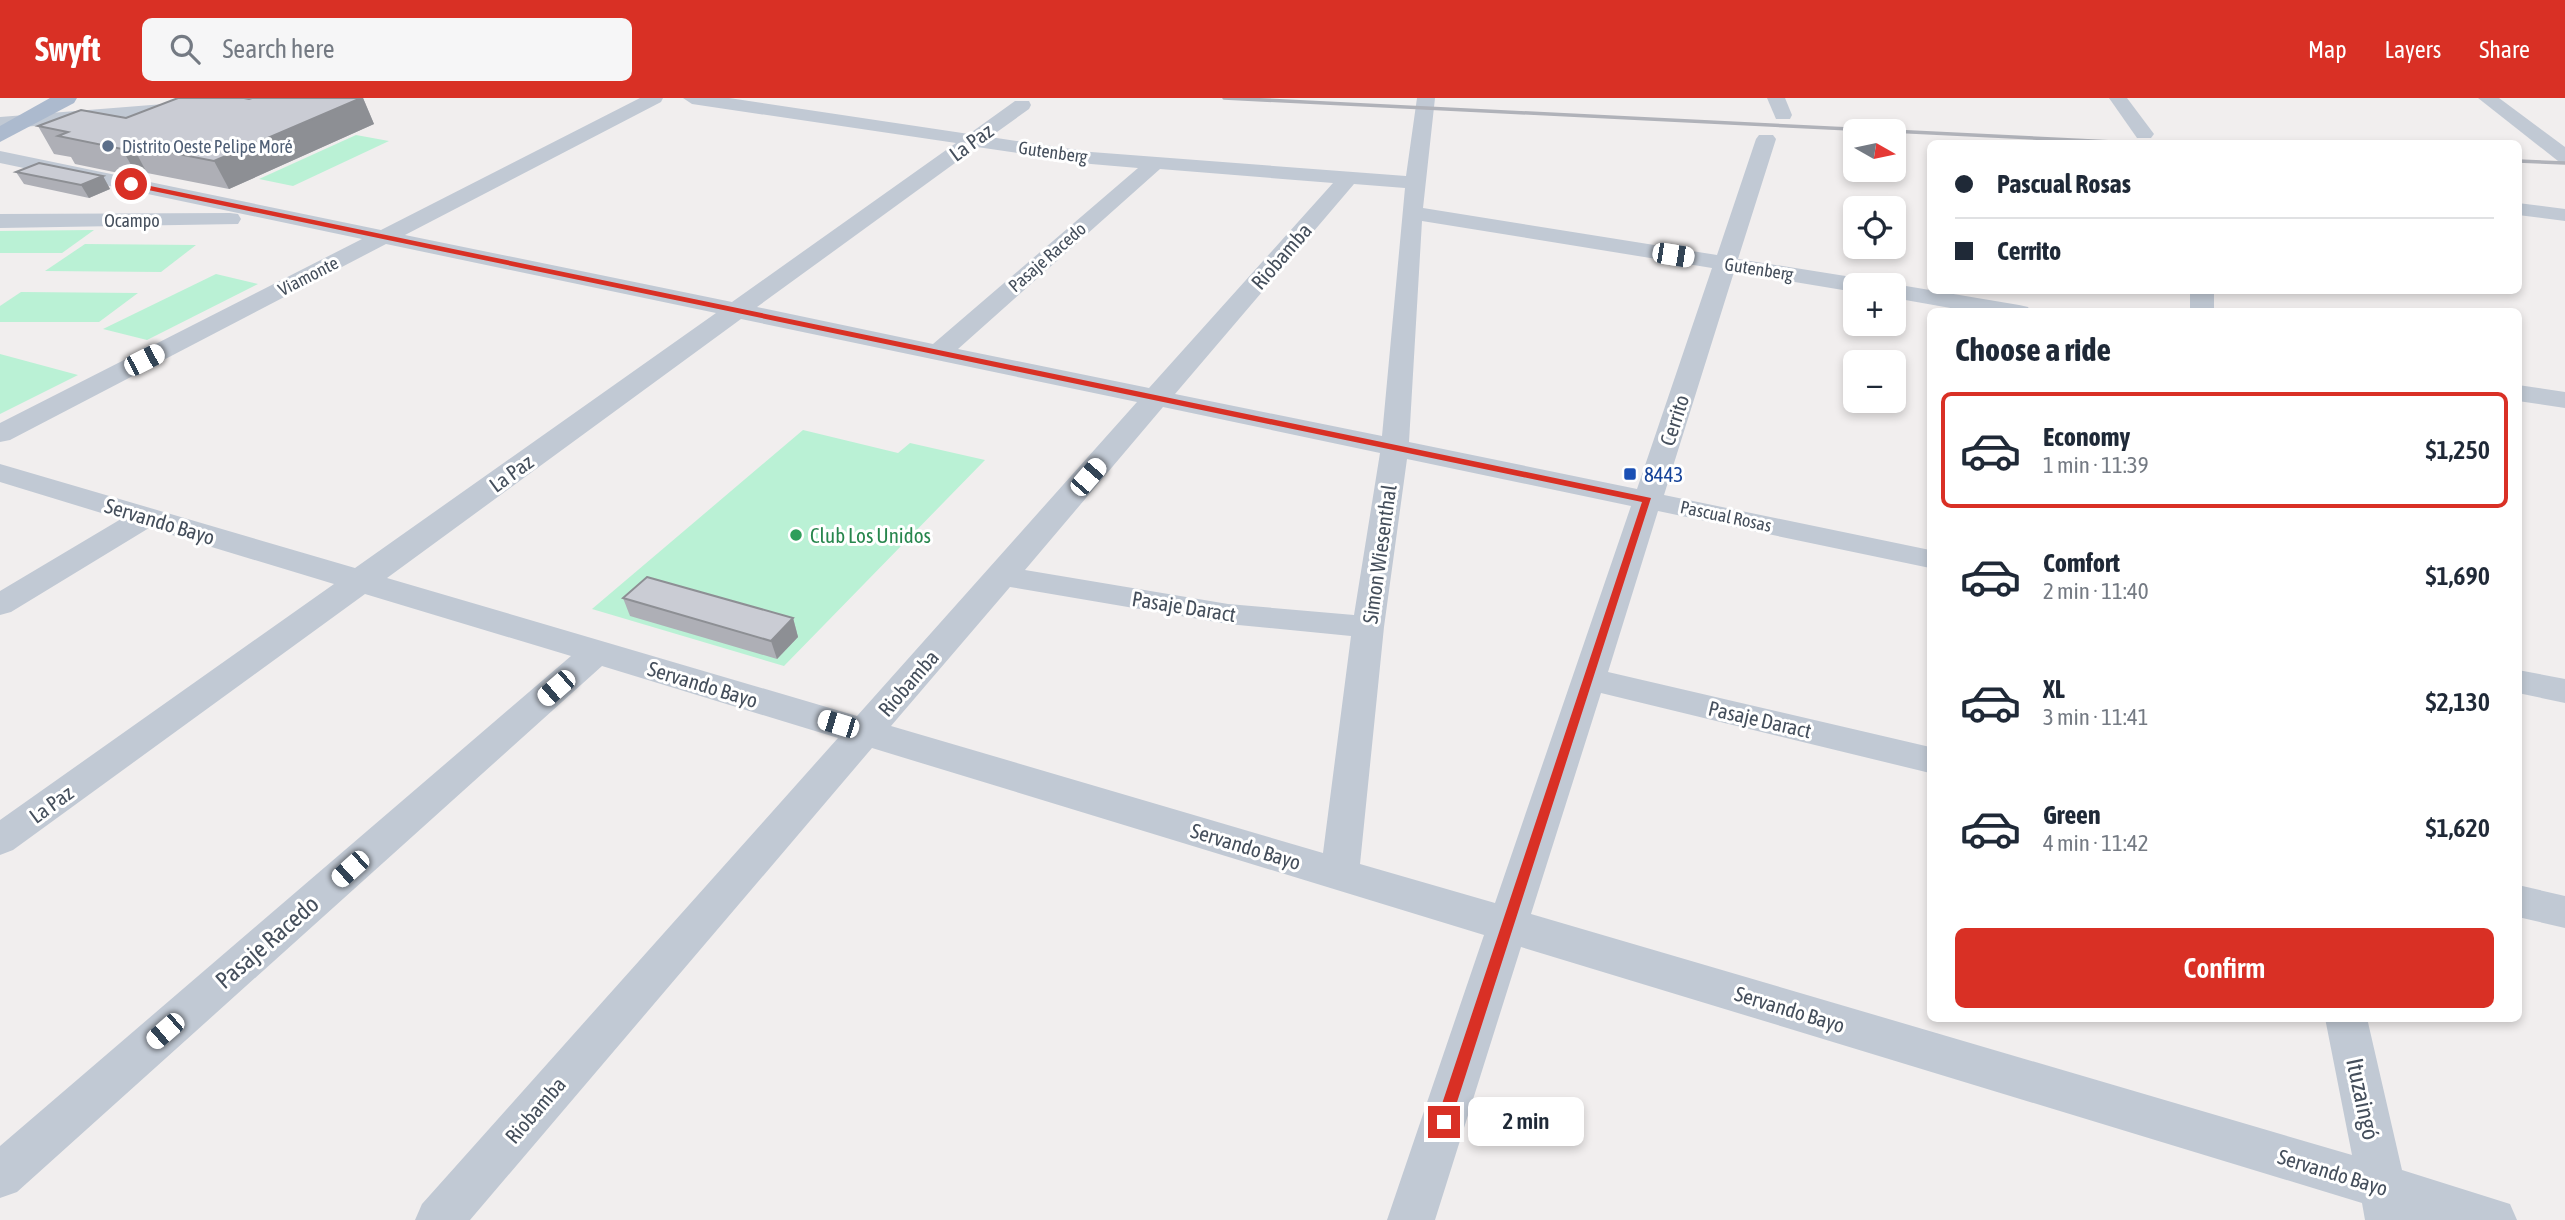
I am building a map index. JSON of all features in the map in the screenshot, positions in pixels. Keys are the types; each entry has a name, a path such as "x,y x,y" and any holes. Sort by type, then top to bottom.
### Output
{"main road":[{"path":"0,116 32,98"},
{"path":"0,135 66,98"}],"street":[{"name":"Viamonte","path":"0,434 654,98"},
{"name":"Gutenberg","path":"692,98 1091,158 1348,178 1414,198 1725,264 1843,283"},
{"path":"2118,98 2144,134"},
{"path":"2487,98 2565,157"},
{"name":"Simon Wiesenthal","path":"1340,874 1368,627 1395,447 1414,198 1425,103"},
{"name":"La Paz","path":"0,840 1022,105"},
{"path":"0,123 214,106"},
{"name":"Cerrito","path":"1411,1220 1766,139"},
{"name":"Pascual Rosas","path":"0,157 1927,558"},
{"name":"Pasaje Racedo","path":"939,352 1155,163"},
{"name":"Riobamba","path":"439,1220 1348,178"},
{"path":"2522,210 2565,215"},
{"name":"Ocampo","path":"0,221 227,219 263,212"},
{"path":"1906,293 1995,308"},
{"path":"2522,394 2565,400"},
{"name":"Servando Bayo","path":"0,473 1508,925 2385,1203 2493,1220"},
{"path":"0,605 146,517"},
{"name":"Pasaje Daract","path":"1002,576 1228,614 1368,627"},
{"name":"Pasaje Racedo","path":"0,1176 597,652"},
{"name":"Pasaje Daract","path":"1589,679 1927,759"},
{"path":"2522,682 2565,691"},
{"path":"2522,902 2565,912"},
{"name":"Ituzaingó","path":"2347,1022 2385,1203"}],"green space":[{"path":"356,135 389,141 293,186 259,179"},
{"path":"94,230 62,253 0,253 0,231"},
{"path":"85,244 196,245 161,272 45,271"},
{"path":"216,274 258,284 147,340 103,329"},
{"path":"21,292 138,293 99,322 0,322 0,306"},
{"path":"0,354 78,375 0,414"},
{"name":"Club Los Unidos","path":"803,430 898,453 910,443 985,460 784,666 592,609"}],"building":[{"path":"178,98 361,98 214,161 132,145 122,149 58,136 68,132 38,126 81,110 126,118"},
{"path":"39,163 103,176 81,185 16,172"},
{"path":"647,577 793,618 771,641 623,598"}],"railway":[{"path":"1224,98 2073,140"},
{"path":"2522,161 2565,163"}],"place":[{"name":"Distrito Oeste Pelipe Moré","path":"108,146"},
{"name":"8443","path":"1630,474"},
{"name":"Club Los Unidos","path":"796,535"}],"route":[{"path":"131,184 1648,500 1444,1122"}]}
